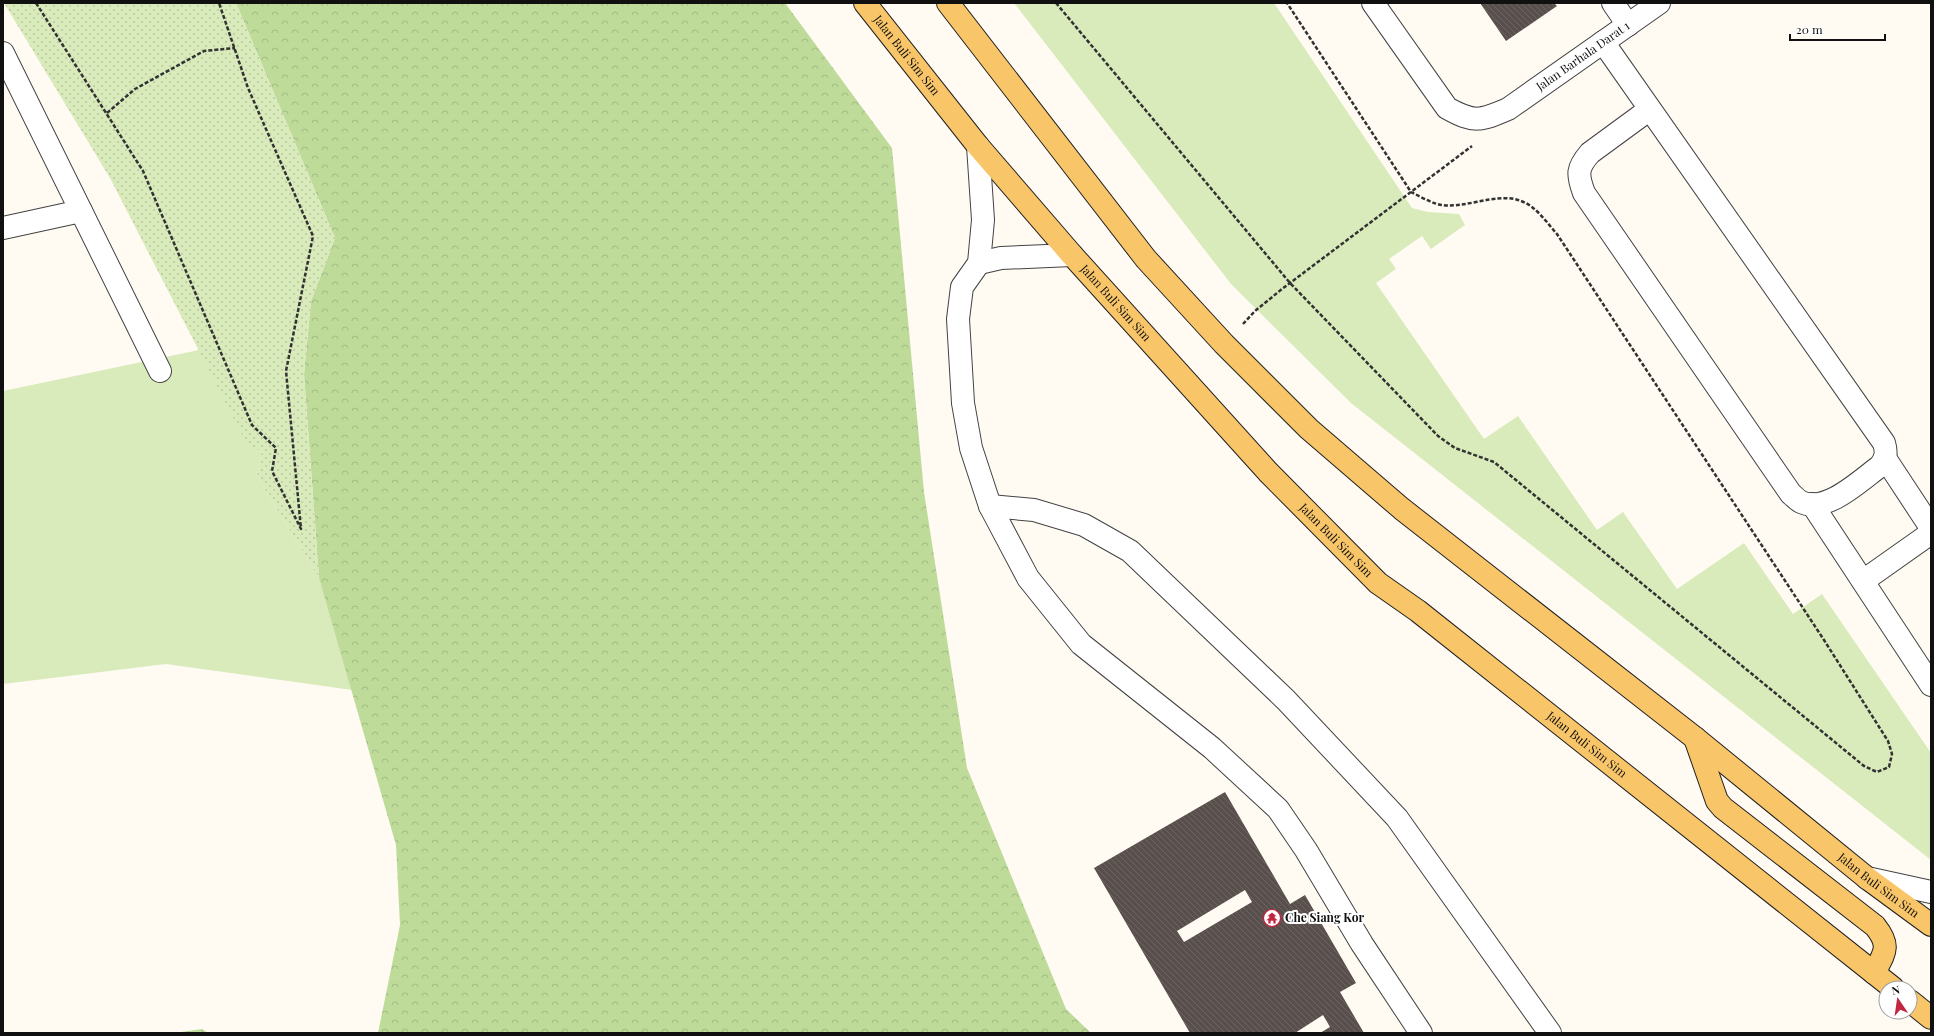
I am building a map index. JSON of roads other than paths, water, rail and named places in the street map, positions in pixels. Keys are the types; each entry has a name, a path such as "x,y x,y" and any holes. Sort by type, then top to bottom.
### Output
{"main road":[{"name":"Jalan Buli Sim Sim","path":"865,3 978,146 1072,255 1268,472 1378,583 1418,611 1883,980"},
{"name":"Jalan Buli Sim Sim","path":"948,3 1146,259 1224,344 1309,429 1402,509 1695,738 1867,878 1931,925"},
{"path":"1695,738 1717,801 1723,808 1875,926 1884,938 1885,953 1874,973"},
{"path":"1918,1007 1931,1018"}],"street":[{"name":"Jalan Barhala Darat 1","path":"1373,3 1448,108 1466,118 1486,118 1508,109 1659,3"},
{"path":"1613,3 1628,25"},
{"path":"1603,42 1650,109 1884,443 1886,451 1885,458 1880,466 1834,499 1812,504 1801,502 1791,494 1584,193 1580,182 1579,170 1590,153 1650,109"},
{"path":"3,53 160,371"},
{"path":"978,146 984,220 980,263 962,287 958,320 963,403 971,448 990,506 1028,578 1081,644 1212,748 1278,809 1306,850 1362,944 1420,1033"},
{"path":"3,228 81,211"},
{"path":"980,263 1001,258 1072,255"},
{"path":"1885,458 1931,528"},
{"path":"1812,504 1931,685"},
{"path":"990,506 1034,510 1084,525 1130,551 1286,700 1397,818 1550,1033"},
{"path":"1863,581 1931,533"},
{"path":"1867,878 1931,892"}],"place":[{"name":"Che Siang Kor","path":"1272,918"}]}
